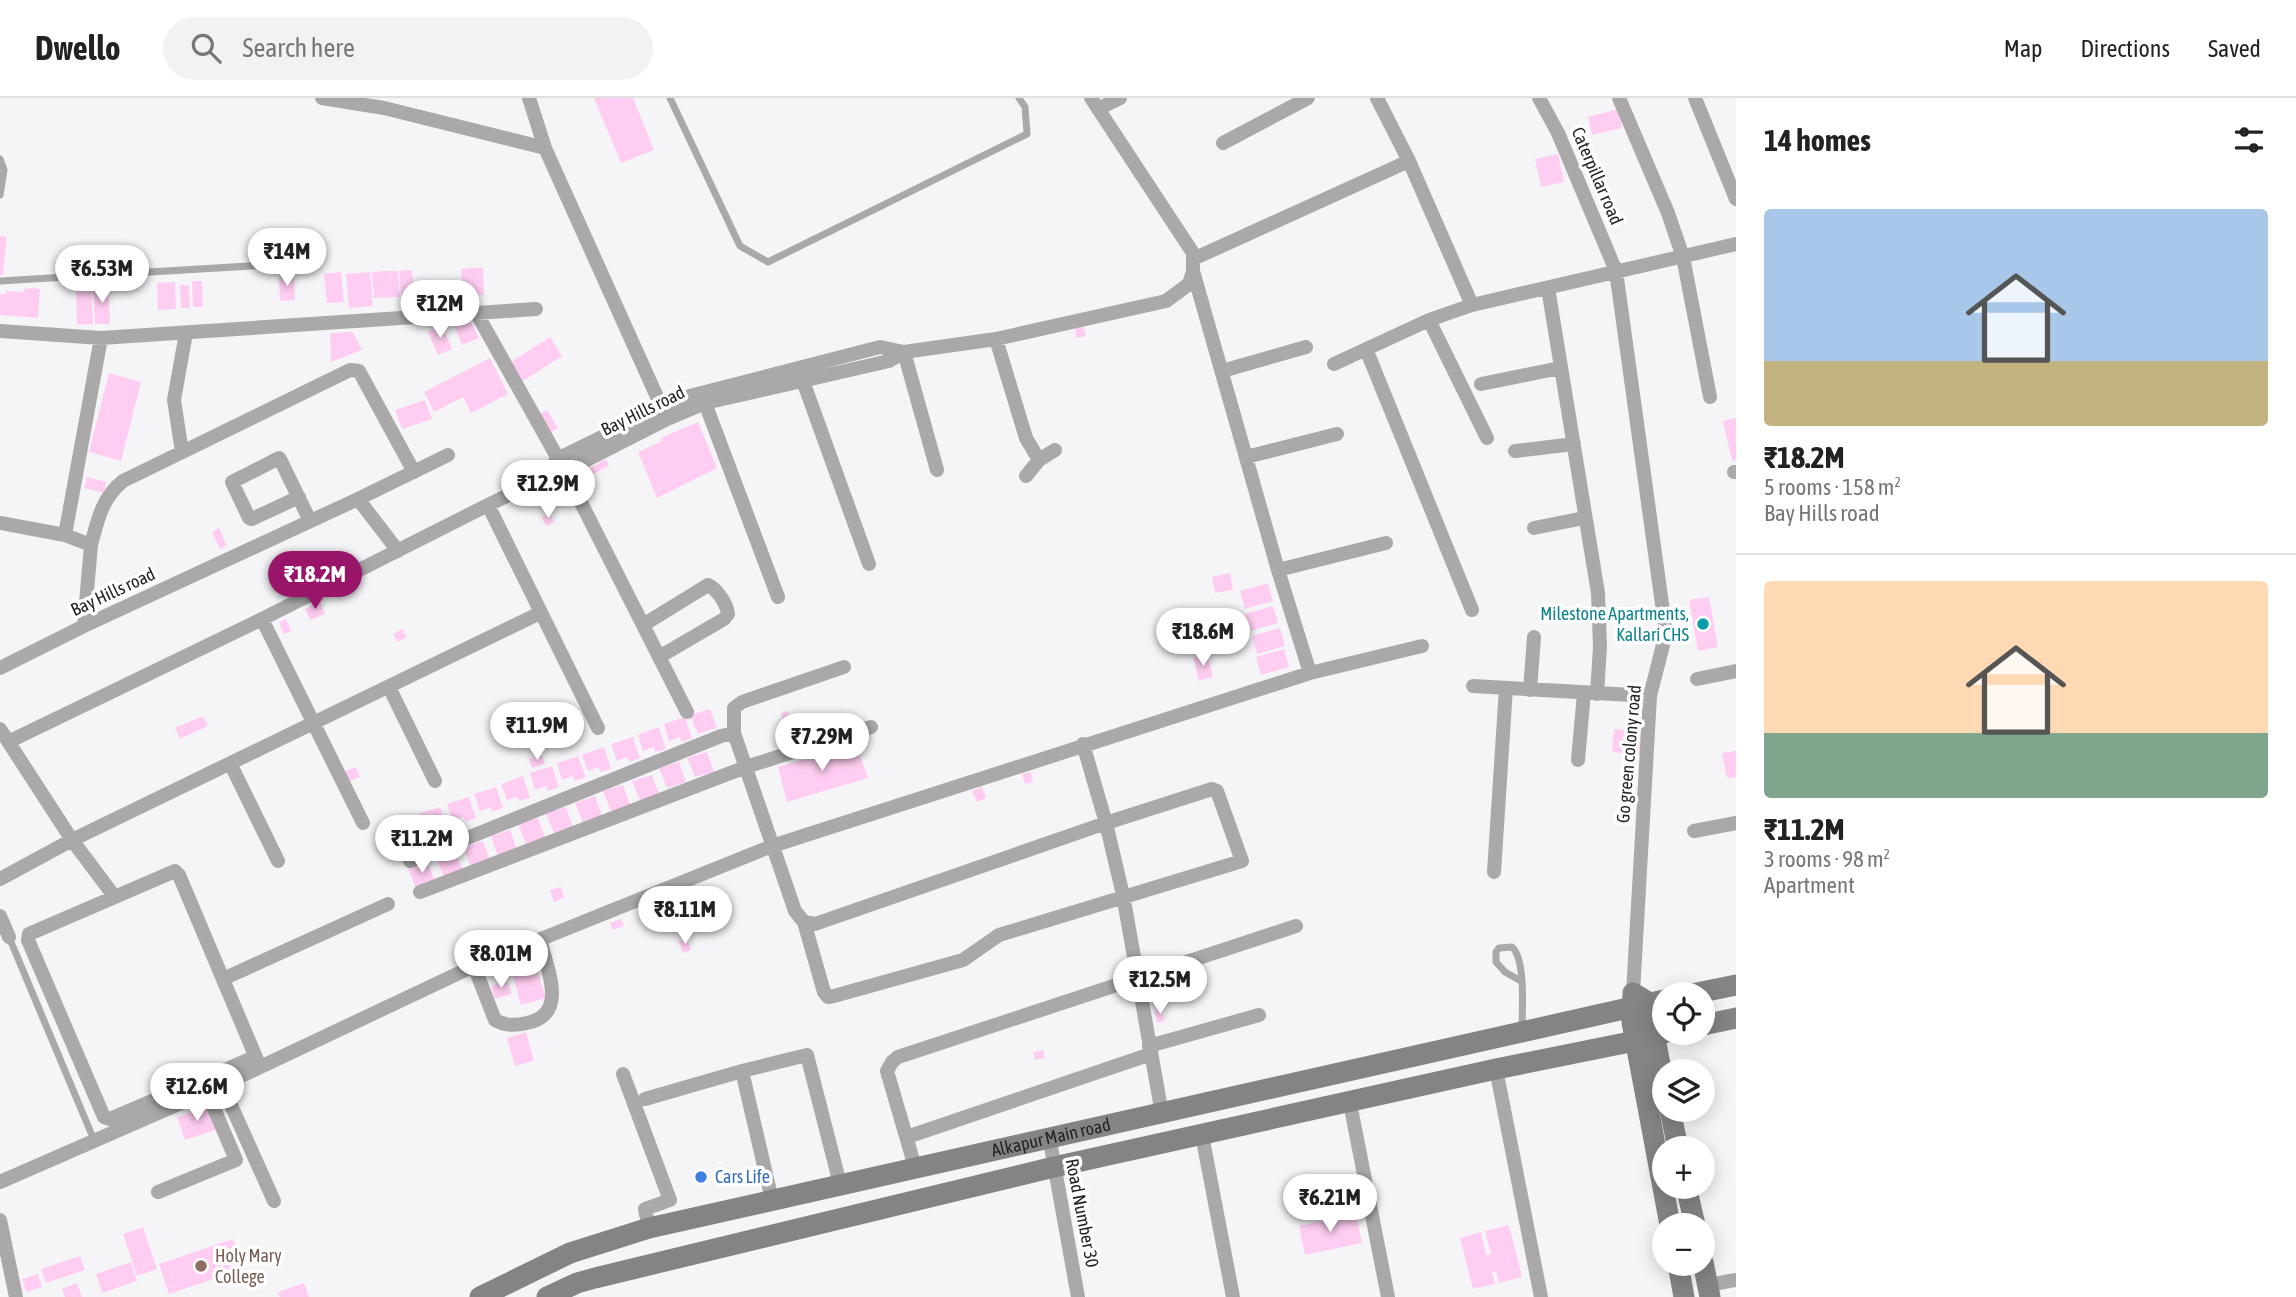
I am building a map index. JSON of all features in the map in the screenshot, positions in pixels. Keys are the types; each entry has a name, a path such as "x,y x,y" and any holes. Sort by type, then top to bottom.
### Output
{"street":[{"path":"322,98 386,103 545,148"},
{"path":"529,98 545,148 664,413"},
{"path":"1120,98 1094,104 1193,253 1193,265 1246,457 1310,673"},
{"path":"1223,143 1308,98"},
{"path":"1377,98 1409,162 1472,305"},
{"name":"Caterpillar road","path":"1539,98 1558,133 1616,271"},
{"path":"1619,98 1684,257 1710,397"},
{"path":"1695,98 1736,198"},
{"path":"1193,265 1409,162"},
{"path":"1334,364 1429,320 1472,305 1736,244"},
{"name":"Bay Hills road","path":"664,413 889,361 904,352 996,339 1166,301 1189,285 1193,265"},
{"name":"Go green colony road","path":"1616,271 1666,633 1650,695 1644,1000"},
{"path":"1548,288 1598,593 1600,647 1578,760"},
{"path":"0,331 101,338 536,309"},
{"path":"477,314 561,465 687,712"},
{"path":"1429,320 1487,438"},
{"path":"183,452 174,400 186,332"},
{"path":"65,535 101,338"},
{"path":"996,339 1026,438 1039,460"},
{"path":"10,741 544,478 561,465 664,413 682,398 880,347 904,352 937,470"},
{"path":"1222,370 1306,347"},
{"path":"1366,349 1472,610"},
{"path":"1481,384 1560,368"},
{"path":"84,626 91,545 100,511 111,491 123,481 350,370 359,371 414,472"},
{"path":"803,381 869,564"},
{"path":"705,403 778,597"},
{"path":"1246,457 1337,434"},
{"path":"1515,452 1574,444"},
{"path":"1027,476 1039,460 1055,450"},
{"name":"Bay Hills road","path":"0,668 448,455"},
{"path":"299,497 252,519 249,518 232,482 279,458 299,497 310,522"},
{"path":"358,499 398,551"},
{"path":"488,505 598,728"},
{"path":"1534,528 1584,518"},
{"path":"0,525 65,535 91,545"},
{"path":"1278,570 1386,543"},
{"path":"643,625 708,584 727,608 728,614 724,619 659,657"},
{"path":"0,879 72,840 316,724 540,613"},
{"path":"262,619 363,823"},
{"path":"1530,690 1534,637"},
{"path":"257,1062 175,872 29,934 28,940 104,1117 110,1119 257,1062 474,966 772,846 1310,673 1422,646"},
{"path":"804,922 815,924 1212,789 1217,791 1242,860 999,935 963,960 828,997 824,992 804,922 794,911 734,733 734,708 742,702 844,667"},
{"path":"1697,679 1736,671"},
{"path":"1473,686 1650,695"},
{"path":"389,687 435,781"},
{"path":"1494,872 1506,688"},
{"path":"420,892 746,767 872,727"},
{"path":"0,729 72,840 114,896"},
{"path":"410,861 734,733"},
{"path":"1083,744 1123,895 1163,1114"},
{"path":"231,765 278,861"},
{"path":"1694,831 1736,823"},
{"path":"223,979 388,904"},
{"path":"0,916 9,937"},
{"path":"915,1167 887,1071 898,1057 1296,926"},
{"path":"474,966 495,1020 505,1025 538,1020 549,1012 553,998 540,940"},
{"path":"1715,989 1736,985"},
{"path":"1644,1000 1652,1036"},
{"name":"Alkapur Main road","path":"480,1297 570,1253 649,1228 1049,1136 1163,1114 1644,1000"},
{"path":"907,1137 1150,1050 1259,1015"},
{"path":"1715,1022 1736,1018"},
{"name":"Alkapur Main road","path":"557,1292 595,1278 1054,1167 1652,1036"},
{"path":"1653,1045 1669,1213"},
{"path":"645,1099 807,1055 840,1184"},
{"path":"0,1182 222,1085 257,1062"},
{"path":"1496,1069 1541,1297"},
{"path":"742,1071 772,1200"},
{"path":"623,1074 670,1200 645,1209 649,1228"},
{"path":"222,1085 274,1201"},
{"path":"158,1192 236,1160 207,1091"},
{"path":"1350,1103 1388,1297"},
{"path":"1202,1135 1233,1297"},
{"name":"Road Number 30","path":"1049,1136 1078,1297"},
{"path":"0,1220 16,1297"},
{"path":"553,1261 557,1292"},
{"path":"1680,1276 1684,1297"},
{"path":"1709,1291 1736,1280"}],"lane":[{"path":"670,98 740,246 768,262 1027,134 1025,107 1020,98"},
{"path":"0,159 4,170 0,195"},
{"path":"0,281 283,264"},
{"path":"9,937 94,1141"},
{"path":"1521,981 1505,972 1496,962 1499,948 1512,947 1517,952 1521,981 1522,1031"}],"building":[{"path":"594,98 633,98 654,150 621,163"},
{"path":"1618,109 1622,128 1592,135 1588,117"},
{"path":"1558,154 1564,182 1541,187 1535,159"},
{"path":"0,236 7,237 3,276 0,275"},
{"path":"483,267 484,295 463,296 461,269"},
{"path":"412,270 414,296 401,297 399,271"},
{"path":"398,271 400,297 374,298 372,272"},
{"path":"341,272 344,302 327,303 324,274"},
{"path":"370,272 373,306 349,308 346,274"},
{"path":"279,276 294,276 295,300 280,301"},
{"path":"192,281 202,281 203,307 193,307"},
{"path":"175,282 176,309 158,310 157,283"},
{"path":"180,285 189,285 190,308 181,308"},
{"path":"91,286 93,324 77,325 76,287"},
{"path":"108,286 110,324 95,324 93,287"},
{"path":"24,289 40,289 38,318 0,315 0,294 6,294 6,291 24,292"},
{"path":"462,322 463,325 471,322 479,338 462,345 454,325"},
{"path":"442,326 452,349 438,355 428,332"},
{"path":"1084,327 1086,336 1076,338 1075,328"},
{"path":"353,332 362,350 331,362 330,333"},
{"path":"550,337 562,356 523,381 511,362"},
{"path":"490,358 508,394 471,413 463,397 434,412 424,392"},
{"path":"109,373 141,382 121,461 89,452"},
{"path":"425,400 432,419 402,429 395,410"},
{"path":"547,410 558,428 550,433 539,415"},
{"path":"1736,418 1736,460 1732,461 1723,421"},
{"path":"698,422 717,468 657,498 638,452 662,441 661,438"},
{"path":"606,459 609,466 581,480 578,474"},
{"path":"87,477 106,482 104,493 84,488"},
{"path":"550,514 554,522 546,526 542,517"},
{"path":"219,528 227,546 220,549 212,532"},
{"path":"1230,573 1233,590 1215,593 1212,577"},
{"path":"1268,583 1273,601 1245,609 1240,591"},
{"name":"Milestone Apartments, Kallari CHS","path":"1709,597 1718,647 1698,651 1689,600"},
{"path":"320,603 325,614 310,620 305,609"},
{"path":"1273,606 1278,623 1250,631 1245,614"},
{"path":"286,619 291,631 284,634 279,622"},
{"path":"1280,628 1285,646 1257,654 1252,636"},
{"path":"402,629 407,637 398,642 393,634"},
{"path":"1284,649 1289,667 1261,675 1256,657"},
{"path":"1207,654 1213,677 1199,681 1193,658"},
{"path":"710,709 717,728 698,734 690,715"},
{"path":"788,711 793,727 785,730 781,713"},
{"path":"203,716 208,726 180,739 175,728"},
{"path":"685,717 692,738 682,742 680,737 669,741 664,724"},
{"path":"659,727 666,749 655,752 654,747 643,751 638,735"},
{"path":"1614,729 1644,732 1641,755 1612,752"},
{"path":"633,737 640,758 629,762 627,757 617,761 611,744"},
{"path":"856,745 868,778 787,802 778,767"},
{"path":"604,747 611,769 600,772 599,767 588,771 582,755"},
{"path":"1736,751 1736,777 1727,778 1722,753"},
{"path":"707,752 714,772 695,777 687,758"},
{"path":"542,755 545,764 532,768 529,759"},
{"path":"578,756 586,777 575,781 573,776 562,780 557,763"},
{"path":"679,762 686,782 667,788 659,768"},
{"path":"552,766 559,787 548,791 546,786 535,790 530,773"},
{"path":"356,767 360,777 348,782 345,771"},
{"path":"1031,772 1033,782 1025,784 1022,774"},
{"path":"652,775 659,794 640,800 632,781"},
{"path":"523,776 530,798 507,800 501,784"},
{"path":"623,785 630,805 611,811 603,791"},
{"path":"496,787 503,808 492,812 491,807 480,811 474,794"},
{"path":"982,787 986,798 977,802 972,791"},
{"path":"595,796 602,816 583,822 575,803"},
{"path":"469,797 476,818 466,822 464,817 453,821 447,804"},
{"path":"440,807 447,828 436,832 435,827 424,830 418,814"},
{"path":"566,807 573,827 554,833 546,813"},
{"path":"538,818 545,838 526,844 518,824"},
{"path":"510,830 517,850 498,856 491,836"},
{"path":"424,832 430,850 410,857 404,838"},
{"path":"483,841 490,861 471,867 463,847"},
{"path":"455,852 463,871 444,877 436,858"},
{"path":"428,863 435,882 416,888 408,869"},
{"path":"561,887 564,898 554,902 550,890"},
{"path":"710,887 713,901 708,902 704,888"},
{"path":"684,913 687,920 673,925 670,918"},
{"path":"621,919 624,926 612,930 610,923"},
{"path":"687,939 691,950 683,953 679,941"},
{"path":"537,969 546,998 521,1005 513,976"},
{"path":"507,980 512,994 495,999 491,986"},
{"path":"1161,1008 1165,1020 1158,1023 1154,1011"},
{"path":"526,1032 534,1061 515,1066 507,1038"},
{"path":"1043,1050 1045,1058 1035,1060 1033,1052"},
{"path":"209,1107 216,1130 185,1140 177,1117"},
{"path":"1349,1182 1355,1208 1299,1220 1293,1193"},
{"path":"1356,1214 1362,1243 1305,1255 1299,1226"},
{"path":"1509,1225 1522,1277 1499,1283 1496,1271 1492,1272 1495,1284 1473,1289 1460,1238 1481,1232 1486,1255 1491,1254 1485,1231"},
{"path":"143,1227 157,1269 137,1276 123,1234"},
{"name":"Holy Mary College","path":"233,1239 243,1269 169,1294 159,1264"},
{"path":"80,1256 85,1270 46,1283 41,1269"},
{"path":"131,1262 137,1281 102,1293 96,1274"},
{"path":"38,1274 42,1287 26,1292 22,1279"},
{"path":"77,1283 82,1297 65,1297 62,1289"},
{"path":"304,1283 309,1297 280,1297 278,1292"}],"place":[{"name":"Milestone Apartments, Kallari CHS","path":"1703,624"},
{"name":"Cars Life","path":"701,1177"},
{"name":"Holy Mary College","path":"201,1266"}]}
